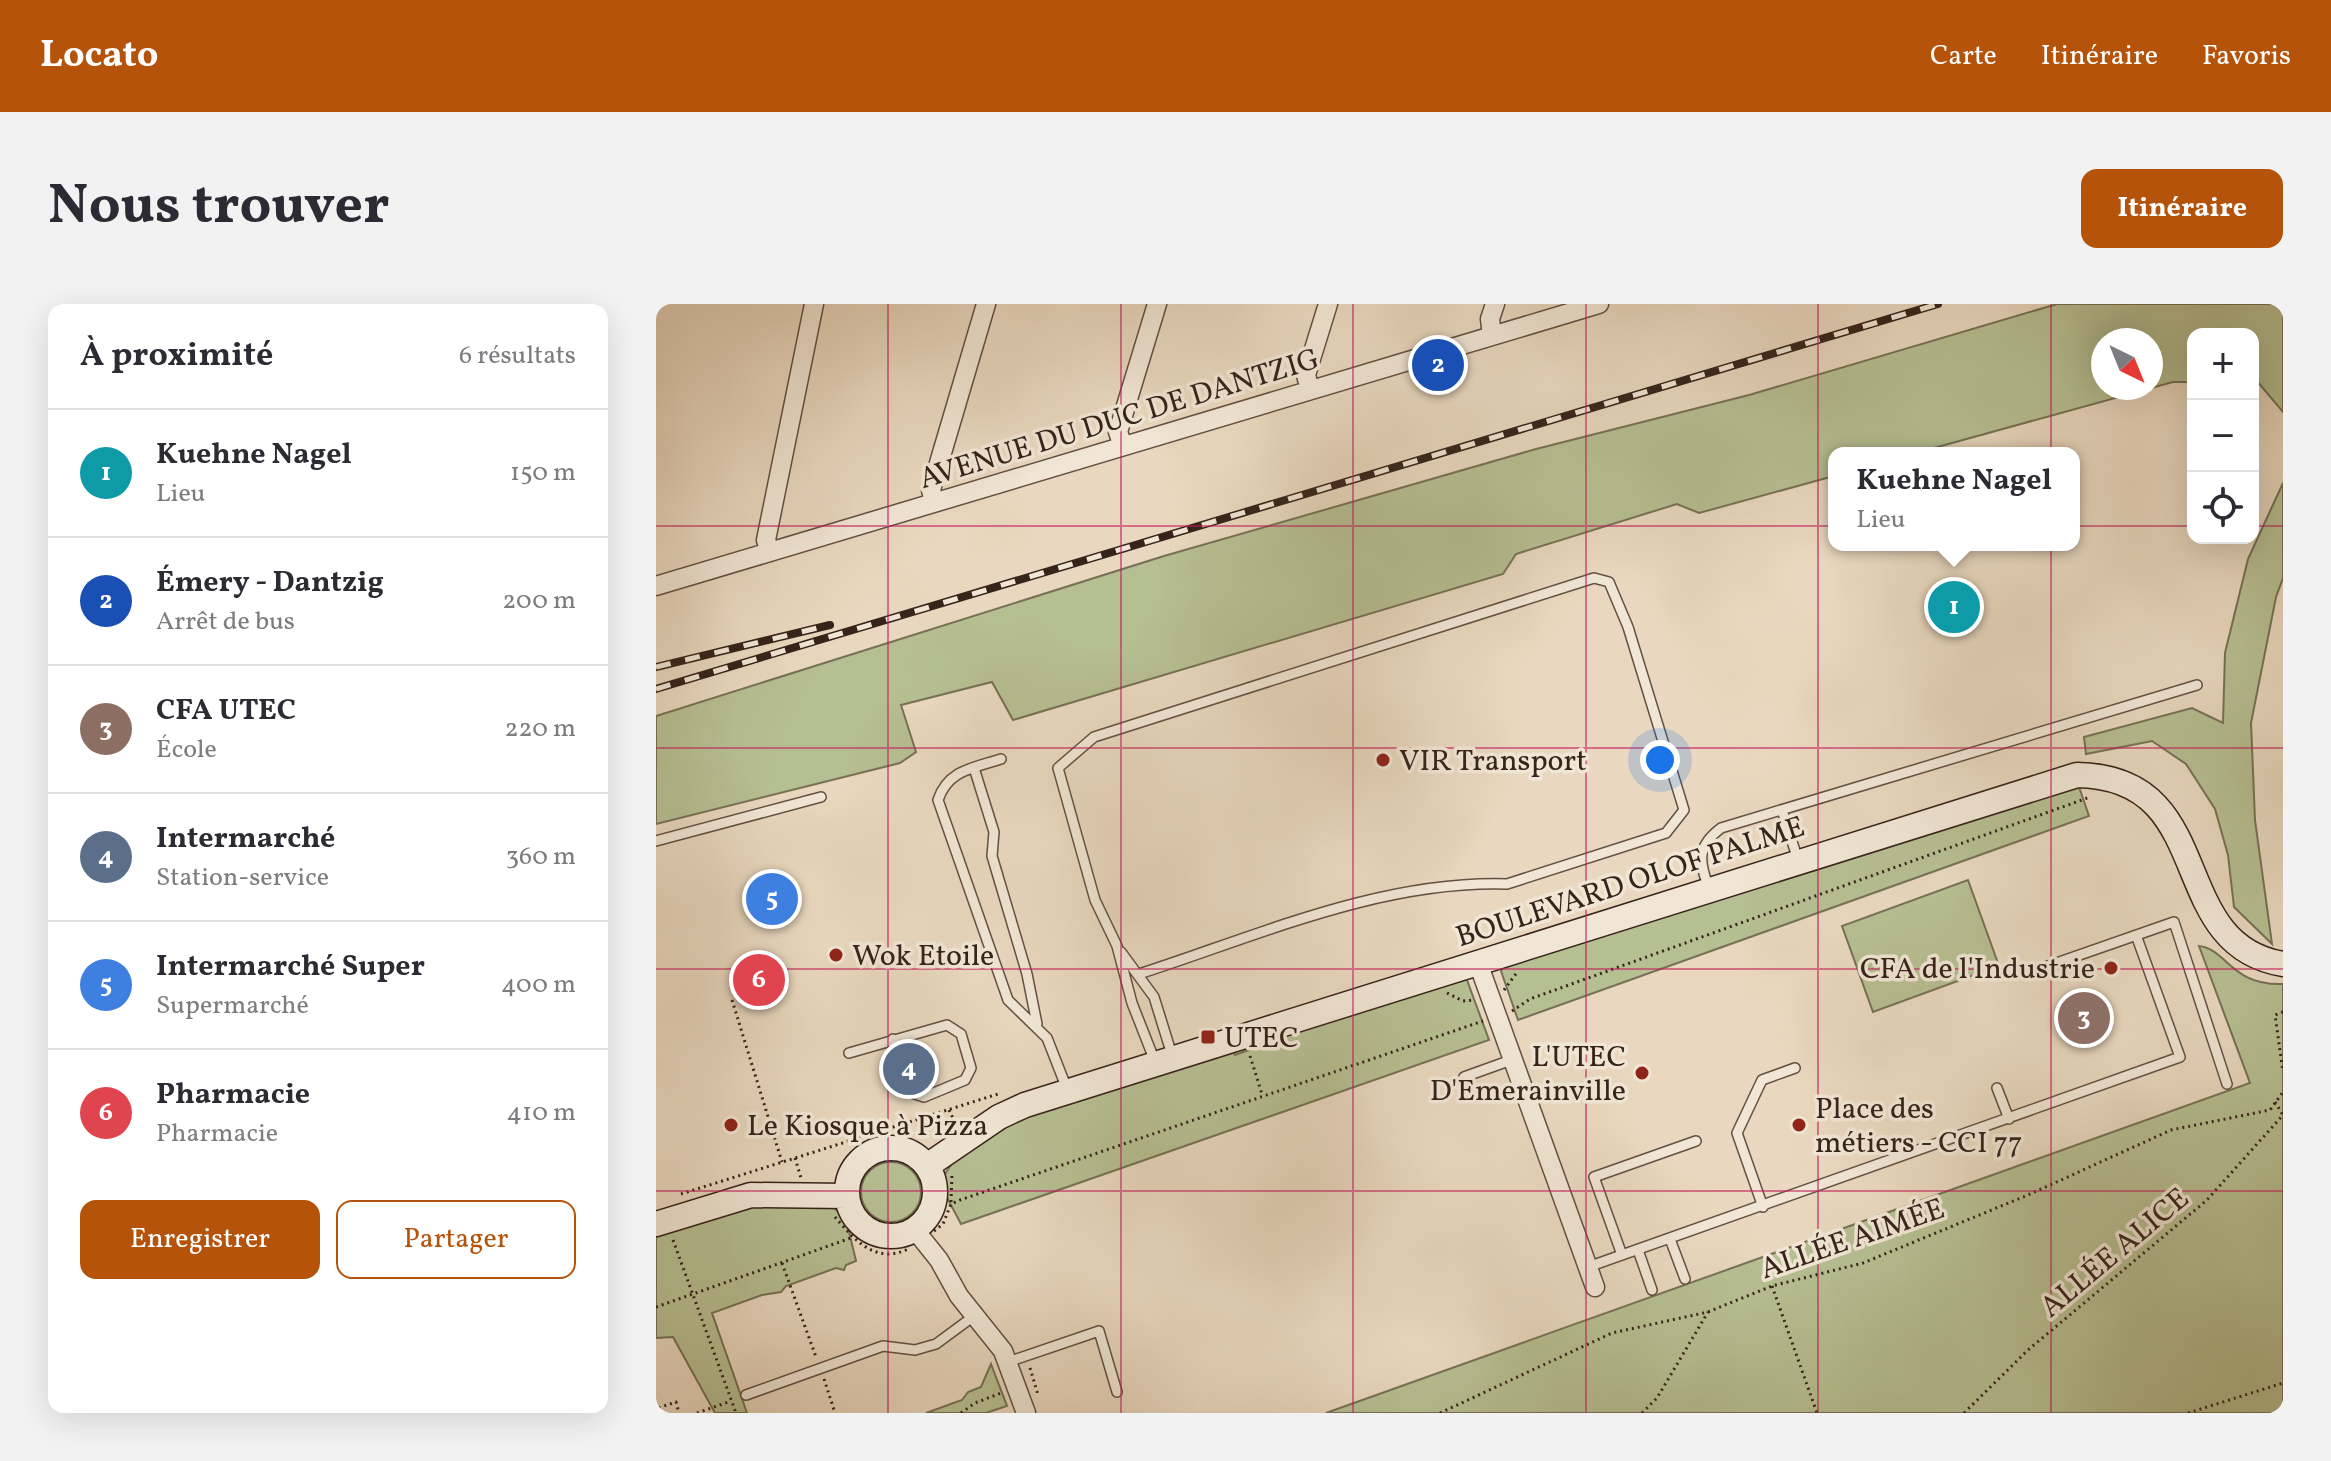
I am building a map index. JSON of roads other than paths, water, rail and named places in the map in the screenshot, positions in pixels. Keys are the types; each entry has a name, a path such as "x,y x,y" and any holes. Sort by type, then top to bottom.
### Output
{"street":[{"path":"934,502 931,490 986,304"},
{"path":"1123,446 1118,432 1157,304"},
{"path":"1310,390 1306,375 1328,304"},
{"path":"1492,336 1490,319 1495,304"},
{"name":"AVENUE DU DUC DE DANTZIG","path":"656,586 680,587 770,552 1599,304"},
{"path":"770,552 766,540 809,311"},
{"name":"BOULEVARD OLOF PALME","path":"929,1164 999,1117 1068,1092 2058,778 2097,776 2131,786 2159,805 2177,832 2217,924 2247,951 2283,964"},
{"path":"1478,963 1595,1287"},
{"path":"880,1150 909,1151 929,1164 934,1179 933,1207 920,1235 871,1232 859,1223 844,1195 857,1164 880,1150"},
{"path":"661,1222 751,1195 844,1195"},
{"path":"920,1235 1008,1362 1026,1413"}],"lane":[{"path":"1139,974 1378,897 1480,883 1507,884 1666,833 1684,810 1628,627 1609,582 1594,578 1094,737 1058,768 1095,900 1117,946 1132,1003 1165,1062"},
{"path":"1709,889 1699,862 1707,839 1721,828 2197,685"},
{"path":"1001,759 955,774 943,783 938,800 1008,1000 1037,1024 1047,1038 1068,1092"},
{"path":"974,768 994,832 992,856 1027,974 1037,1024"},
{"path":"656,841 821,797"},
{"path":"1782,810 1799,861"},
{"path":"2025,974 2115,937 2136,935 2174,922 2227,1084"},
{"path":"1588,1267 2180,1057 2136,935"},
{"path":"1117,946 1154,997 1165,1062"},
{"path":"849,1053 893,1039 947,1025 961,1034 971,1068 965,1080 924,1097 912,1093 893,1039"},
{"path":"1464,1077 1514,1059"},
{"path":"1763,1207 1737,1133 1762,1080 1795,1068"},
{"path":"1997,1088 2009,1119"},
{"path":"1622,1255 1594,1177 1696,1141"},
{"path":"1670,1239 1685,1279"},
{"path":"1638,1250 1652,1290"},
{"path":"746,1395 883,1346 915,1350 936,1344 974,1316"},
{"path":"1008,1362 1099,1331 1117,1392"}],"railway":[{"path":"656,689 1938,304"},
{"path":"656,667 830,625"}],"place":[{"name":"Émery - Dantzig","path":"1438,365"},
{"name":"Kuehne Nagel","path":"1954,607"},
{"name":"VIR Transport","path":"1383,760"},
{"name":"Intermarché Super","path":"772,899"},
{"name":"Wok Etoile","path":"836,955"},
{"name":"CFA de l'Industrie","path":"2111,968"},
{"name":"Pharmacie","path":"759,980"},
{"name":"CFA UTEC","path":"2084,1018"},
{"name":"UTEC","path":"1208,1037"},
{"name":"Intermarché","path":"909,1069"},
{"name":"L'UTEC D'Emerainville","path":"1642,1073"},
{"name":"Le Kiosque à Pizza","path":"731,1125"},
{"name":"Place des métiers - CCI 77","path":"1799,1125"}]}
